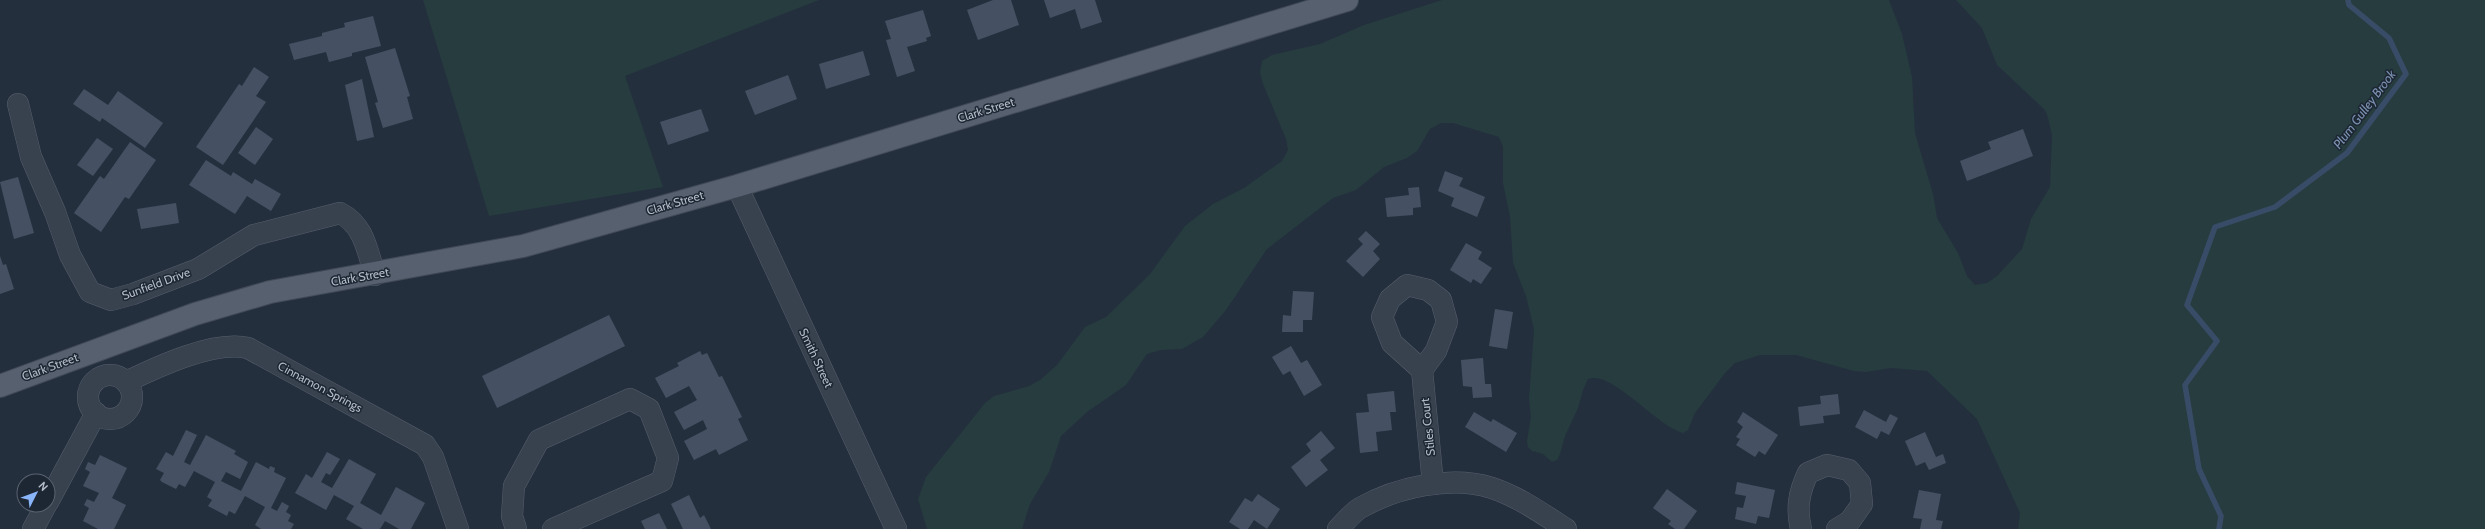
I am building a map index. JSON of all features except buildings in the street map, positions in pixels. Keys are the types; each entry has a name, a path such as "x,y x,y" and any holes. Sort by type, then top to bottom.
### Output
{"main road":[{"name":"Clark Street","path":"0,386 195,314 270,292 375,275 523,246 737,186 1347,0"}],"street":[{"name":"Sunfield Drive","path":"18,104 31,157 55,212 70,255 90,292 111,300 133,294 198,269 254,235 340,213 349,217 359,228 375,275"},
{"name":"Smith Street","path":"737,186 896,529"},
{"name":"Cinnamon Springs","path":"96,413 89,403 89,390 96,380 117,378 214,349 233,346 248,348 425,445 433,457 458,529"},
{"path":"56,487 96,413 108,418 121,416 126,412 132,400 132,393 117,378 99,349"},
{"name":"Stiles Court","path":"1422,370 1433,484"},
{"path":"516,529 512,516 514,486 539,440 630,399 649,409 668,458 662,481 553,529"},
{"path":"1801,529 1798,515 1800,492 1808,473 1827,465 1849,470 1860,483 1862,504 1850,521 1837,529"},
{"path":"1338,529 1359,508 1397,492 1433,484 1465,482 1492,488 1520,501 1566,529"},
{"path":"33,529 42,513"}],"green space":[{"path":"423,0 819,0 625,76 663,187 489,216"},
{"path":"1442,0 1889,0 1902,34 1912,77 1915,133 1933,194 1937,218 1958,253 1967,276 1975,285 1987,283 1997,276 2022,249 2031,219 2050,187 2052,135 2047,114 2044,109 1997,65 1982,28 1956,0 2485,0 2485,529 2018,529 2020,513 1977,419 1927,371 1891,368 1866,372 1854,371 1796,355 1760,355 1735,363 1725,373 1695,413 1688,430 1683,433 1660,420 1621,390 1609,383 1598,378 1588,379 1578,408 1565,436 1560,454 1557,460 1552,462 1543,454 1532,451 1528,447 1527,441 1531,417 1529,399 1534,329 1526,296 1513,263 1510,217 1503,183 1503,147 1499,137 1453,123 1441,123 1430,129 1417,151 1407,158 1384,167 1356,190 1333,198 1267,249 1226,310 1203,337 1182,349 1161,350 1147,354 1126,385 1087,412 1061,436 1049,472 1030,504 1022,529 927,529 918,499 926,477 985,403 994,396 1029,386 1040,380 1057,365 1085,327 1106,317 1150,274 1185,226 1213,204 1244,188 1282,161 1288,150 1286,139 1263,84 1260,72 1262,61 1272,55 1320,44 1364,25"}],"waterway":[{"name":"Plum Gulley Brook","path":"2219,529 2221,516 2199,469 2185,385 2217,341 2187,305 2215,227 2275,207 2347,153 2406,74 2389,38 2349,5 2348,0"}]}
